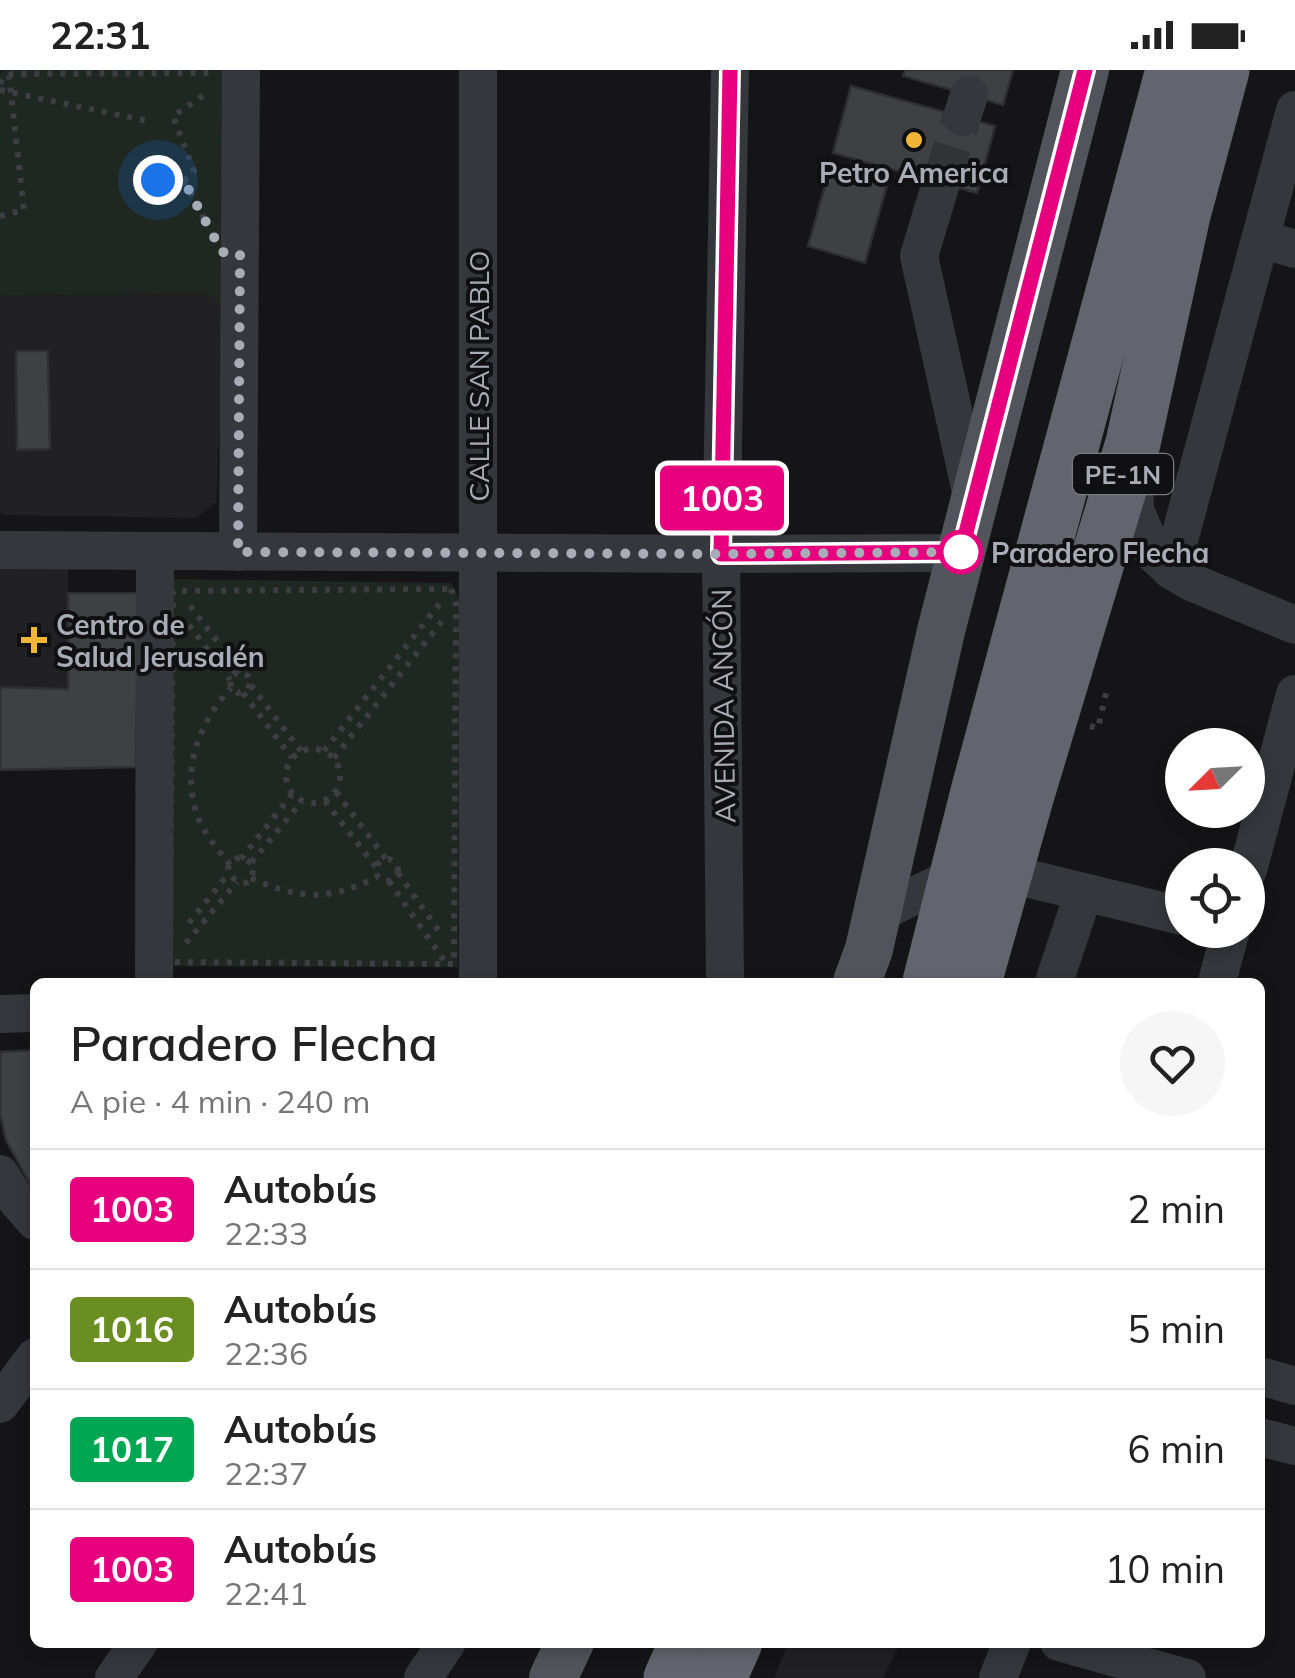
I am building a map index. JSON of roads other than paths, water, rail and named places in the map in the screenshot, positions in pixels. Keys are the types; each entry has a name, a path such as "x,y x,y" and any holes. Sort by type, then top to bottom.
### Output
{"highway":[{"name":"PE-1N","path":"974,978 982,873 979,788 1172,70"},
{"name":"PE-1N","path":"932,978 982,873 1026,798 1133,443 1183,215 1222,70"},
{"path":"671,1678 684,1648"},
{"path":"719,1678 732,1648"}],"main road":[{"path":"859,978 961,552 1085,70"},
{"path":"553,1678 567,1648"}],"street":[{"name":"CALLE SAN PABLO","path":"462,973 478,553 478,70"},
{"name":"AVENIDA ANCÓN","path":"725,978 721,554 730,70"},
{"path":"236,77 240,254 238,552"},
{"path":"1171,570 1278,244 1295,110"},
{"path":"941,183 919,256 973,504"},
{"path":"1133,443 1135,510 1154,554 1192,582 1295,624"},
{"path":"0,550 961,552"},
{"path":"155,551 162,972"},
{"path":"1254,848 1295,694"},
{"path":"877,914 982,873 1165,912"},
{"path":"1055,978 1084,892"},
{"path":"1218,978 1227,948"},
{"path":"0,1014 30,1014"},
{"path":"0,1174 30,1216"},
{"path":"0,1404 30,1364"},
{"path":"1265,1377 1295,1386"},
{"path":"1265,1438 1295,1446"},
{"path":"114,1678 134,1648"},
{"path":"423,1678 443,1648"},
{"path":"998,1678 1010,1648"},
{"path":"1080,1648 1187,1678"}],"tunnel":[{"path":"941,183 962,117"}],"place":[{"name":"Petro America","path":"914,140"},
{"name":"Paradero Flecha","path":"961,552"},
{"name":"Centro de Salud Jerusalén","path":"34,640"}]}
